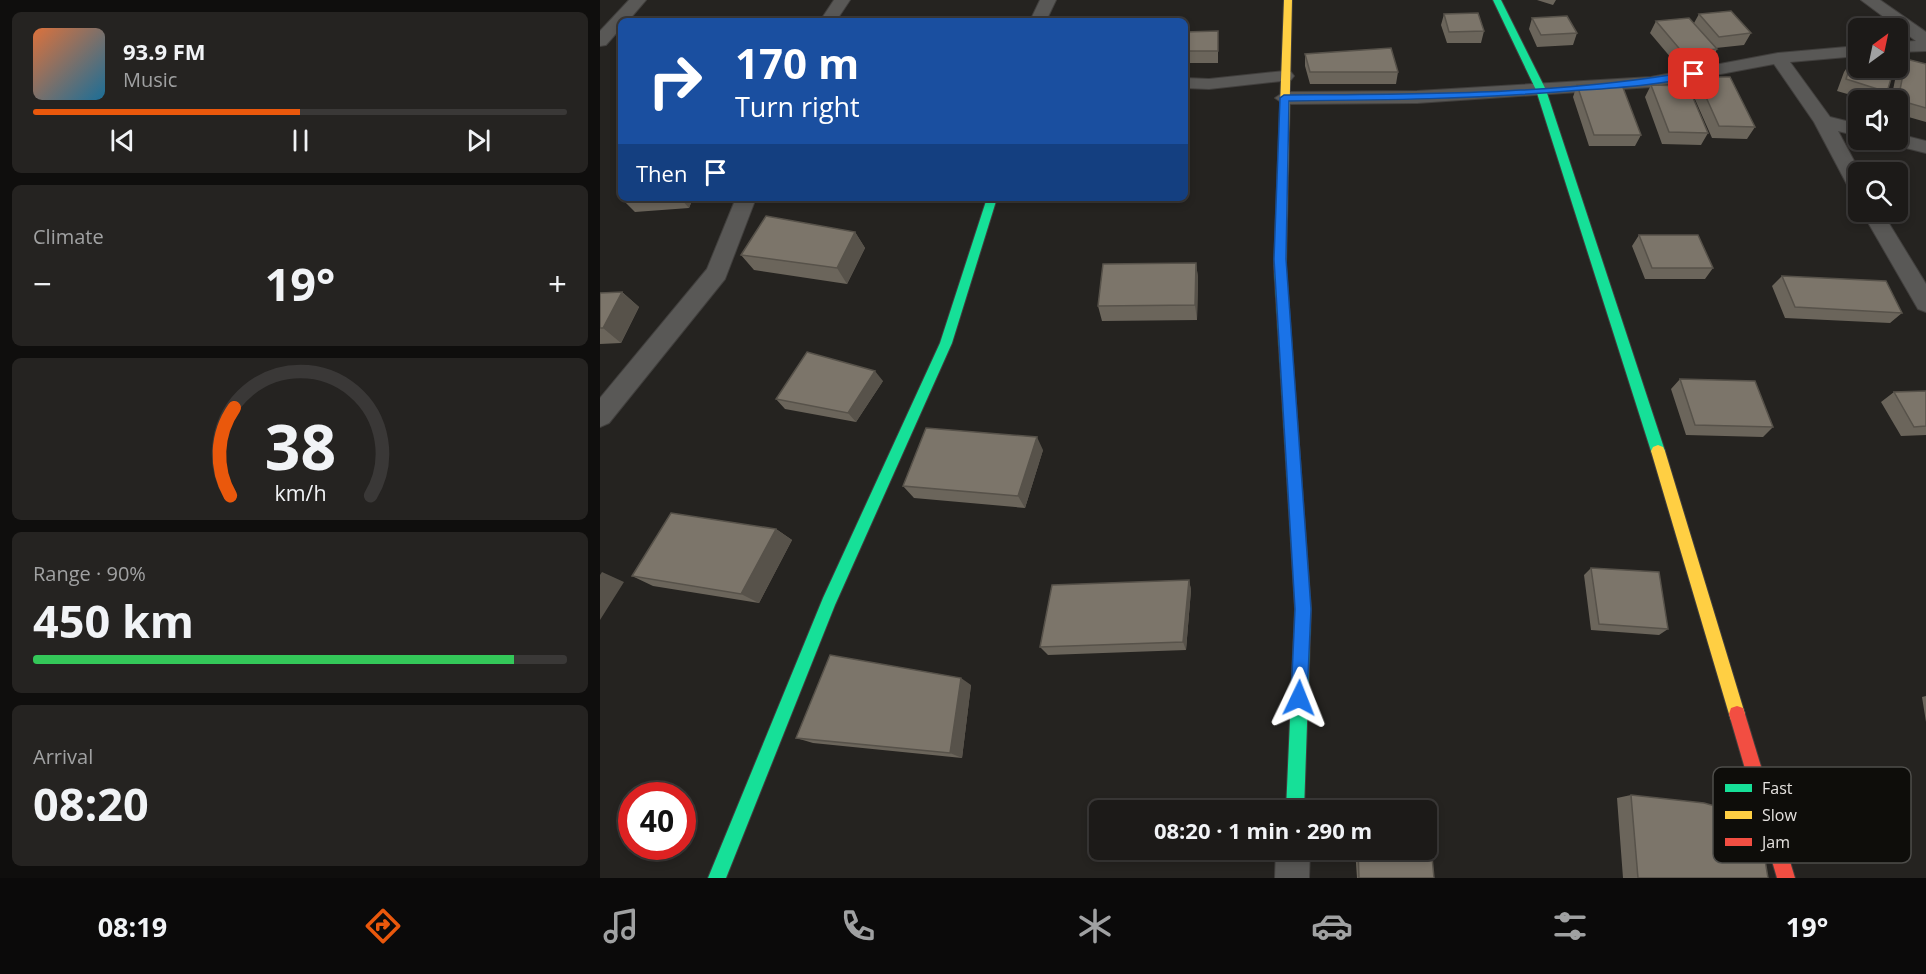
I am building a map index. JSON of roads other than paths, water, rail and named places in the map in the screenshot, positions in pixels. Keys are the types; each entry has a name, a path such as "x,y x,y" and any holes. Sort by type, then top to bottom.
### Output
{"street":[{"path":"622,18 638,0"},
{"path":"830,18 842,0"},
{"path":"1039,18 1048,0"},
{"path":"1288,0 1280,259 1303,609 1294,800"},
{"path":"1497,0 1541,90 1649,422 1753,767"},
{"path":"1869,0 1926,40"},
{"path":"600,42 618,22"},
{"path":"1908,47 1926,46"},
{"path":"1284,98 1417,97 1651,82 1778,58 1848,52"},
{"path":"1778,58 1823,121 1848,168"},
{"path":"1188,83 1209,84 1285,76"},
{"path":"1823,121 1848,127"},
{"path":"1908,143 1926,147"},
{"path":"600,416 717,273 745,201"},
{"path":"717,878 828,603 946,343 991,201"},
{"path":"1878,222 1926,303"},
{"path":"1292,878 1293,860"},
{"path":"1781,863 1786,878"}]}
